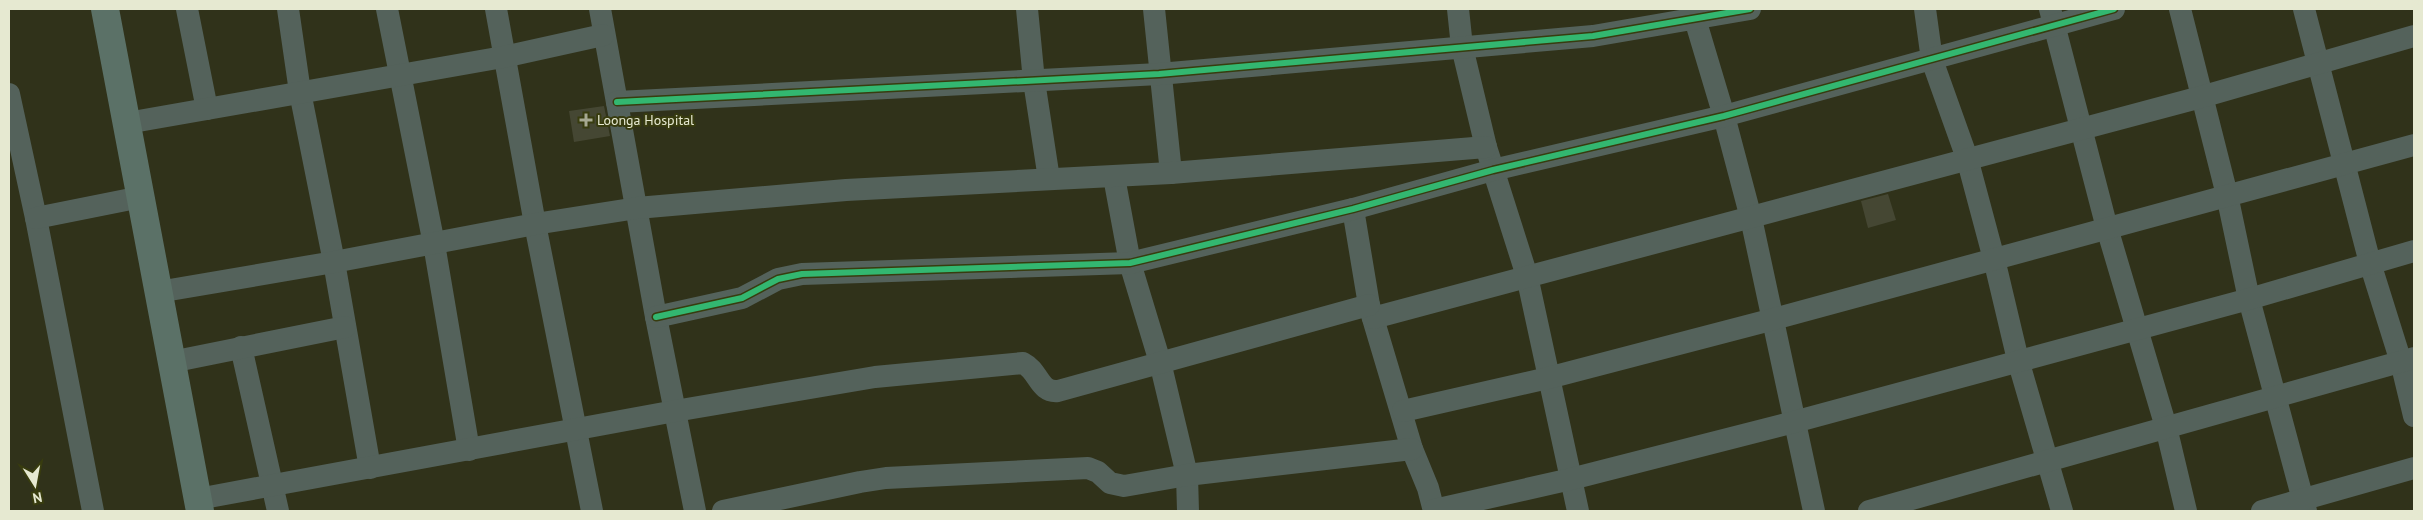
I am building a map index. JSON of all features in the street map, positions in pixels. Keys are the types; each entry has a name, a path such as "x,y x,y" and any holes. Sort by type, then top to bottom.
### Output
{"main road":[{"path":"105,9 199,505"}],"street":[{"path":"187,9 207,108"},
{"path":"288,9 300,92 334,262 370,468"},
{"path":"387,9 434,244 469,450"},
{"path":"496,9 574,429 592,511"},
{"path":"600,9 603,35 656,317 696,511"},
{"path":"1027,9 1034,82 1049,179"},
{"path":"1154,9 1170,173"},
{"path":"1458,9 1462,47 1486,147 1527,276 1578,511"},
{"path":"617,102 1034,82 1159,74 1593,36 1692,14 1750,9"},
{"path":"1925,9 1932,60 1967,158 2018,360 2062,511"},
{"path":"656,317 742,298 778,279 802,274 1130,263 1352,209 1493,170 1724,116 1932,60 2052,17 2114,9"},
{"path":"2180,9 2227,195 2249,299 2305,506"},
{"path":"2304,9 2370,263 2407,360 2414,416"},
{"path":"1692,14 1724,116 1751,218 1814,511"},
{"path":"2052,17 2107,228 2166,427 2186,511"},
{"path":"127,122 504,57 603,35"},
{"path":"199,505 272,485 875,376 1023,363 1032,368 1044,388 1051,392 1160,362 1371,311 1527,276 1751,218 1967,158 2201,97 2414,36"},
{"path":"9,94 36,218 93,511"},
{"path":"1402,411 1548,378 2414,145"},
{"path":"158,292 434,244 535,224 637,208 846,190 1170,173 1486,147"},
{"path":"1114,177 1130,263 1160,362 1187,474 1188,511"},
{"path":"36,218 141,197"},
{"path":"1352,209 1371,311 1412,449 1428,488 1434,511 1571,479 1794,422 2249,299 2414,251"},
{"path":"171,362 345,327"},
{"path":"241,347 278,511"},
{"path":"1869,511 1931,503 2048,460 2407,360"},
{"path":"723,511 776,506 860,482 886,478 1088,468 1098,472 1110,483 1124,486 1187,474 1412,449"},
{"path":"2262,511 2305,506 2414,468"}],"building":[{"path":"604,106 610,136 574,142 569,111"},
{"path":"1888,194 1896,220 1868,228 1861,201"}],"cycle path":[{"path":"617,102 1159,74 1593,36 1750,9"},
{"path":"656,317 742,298 778,279 802,274 1130,263 1353,209 1493,170 1724,116 2114,9"}],"place":[{"name":"Loonga Hospital","path":"586,120"}]}
